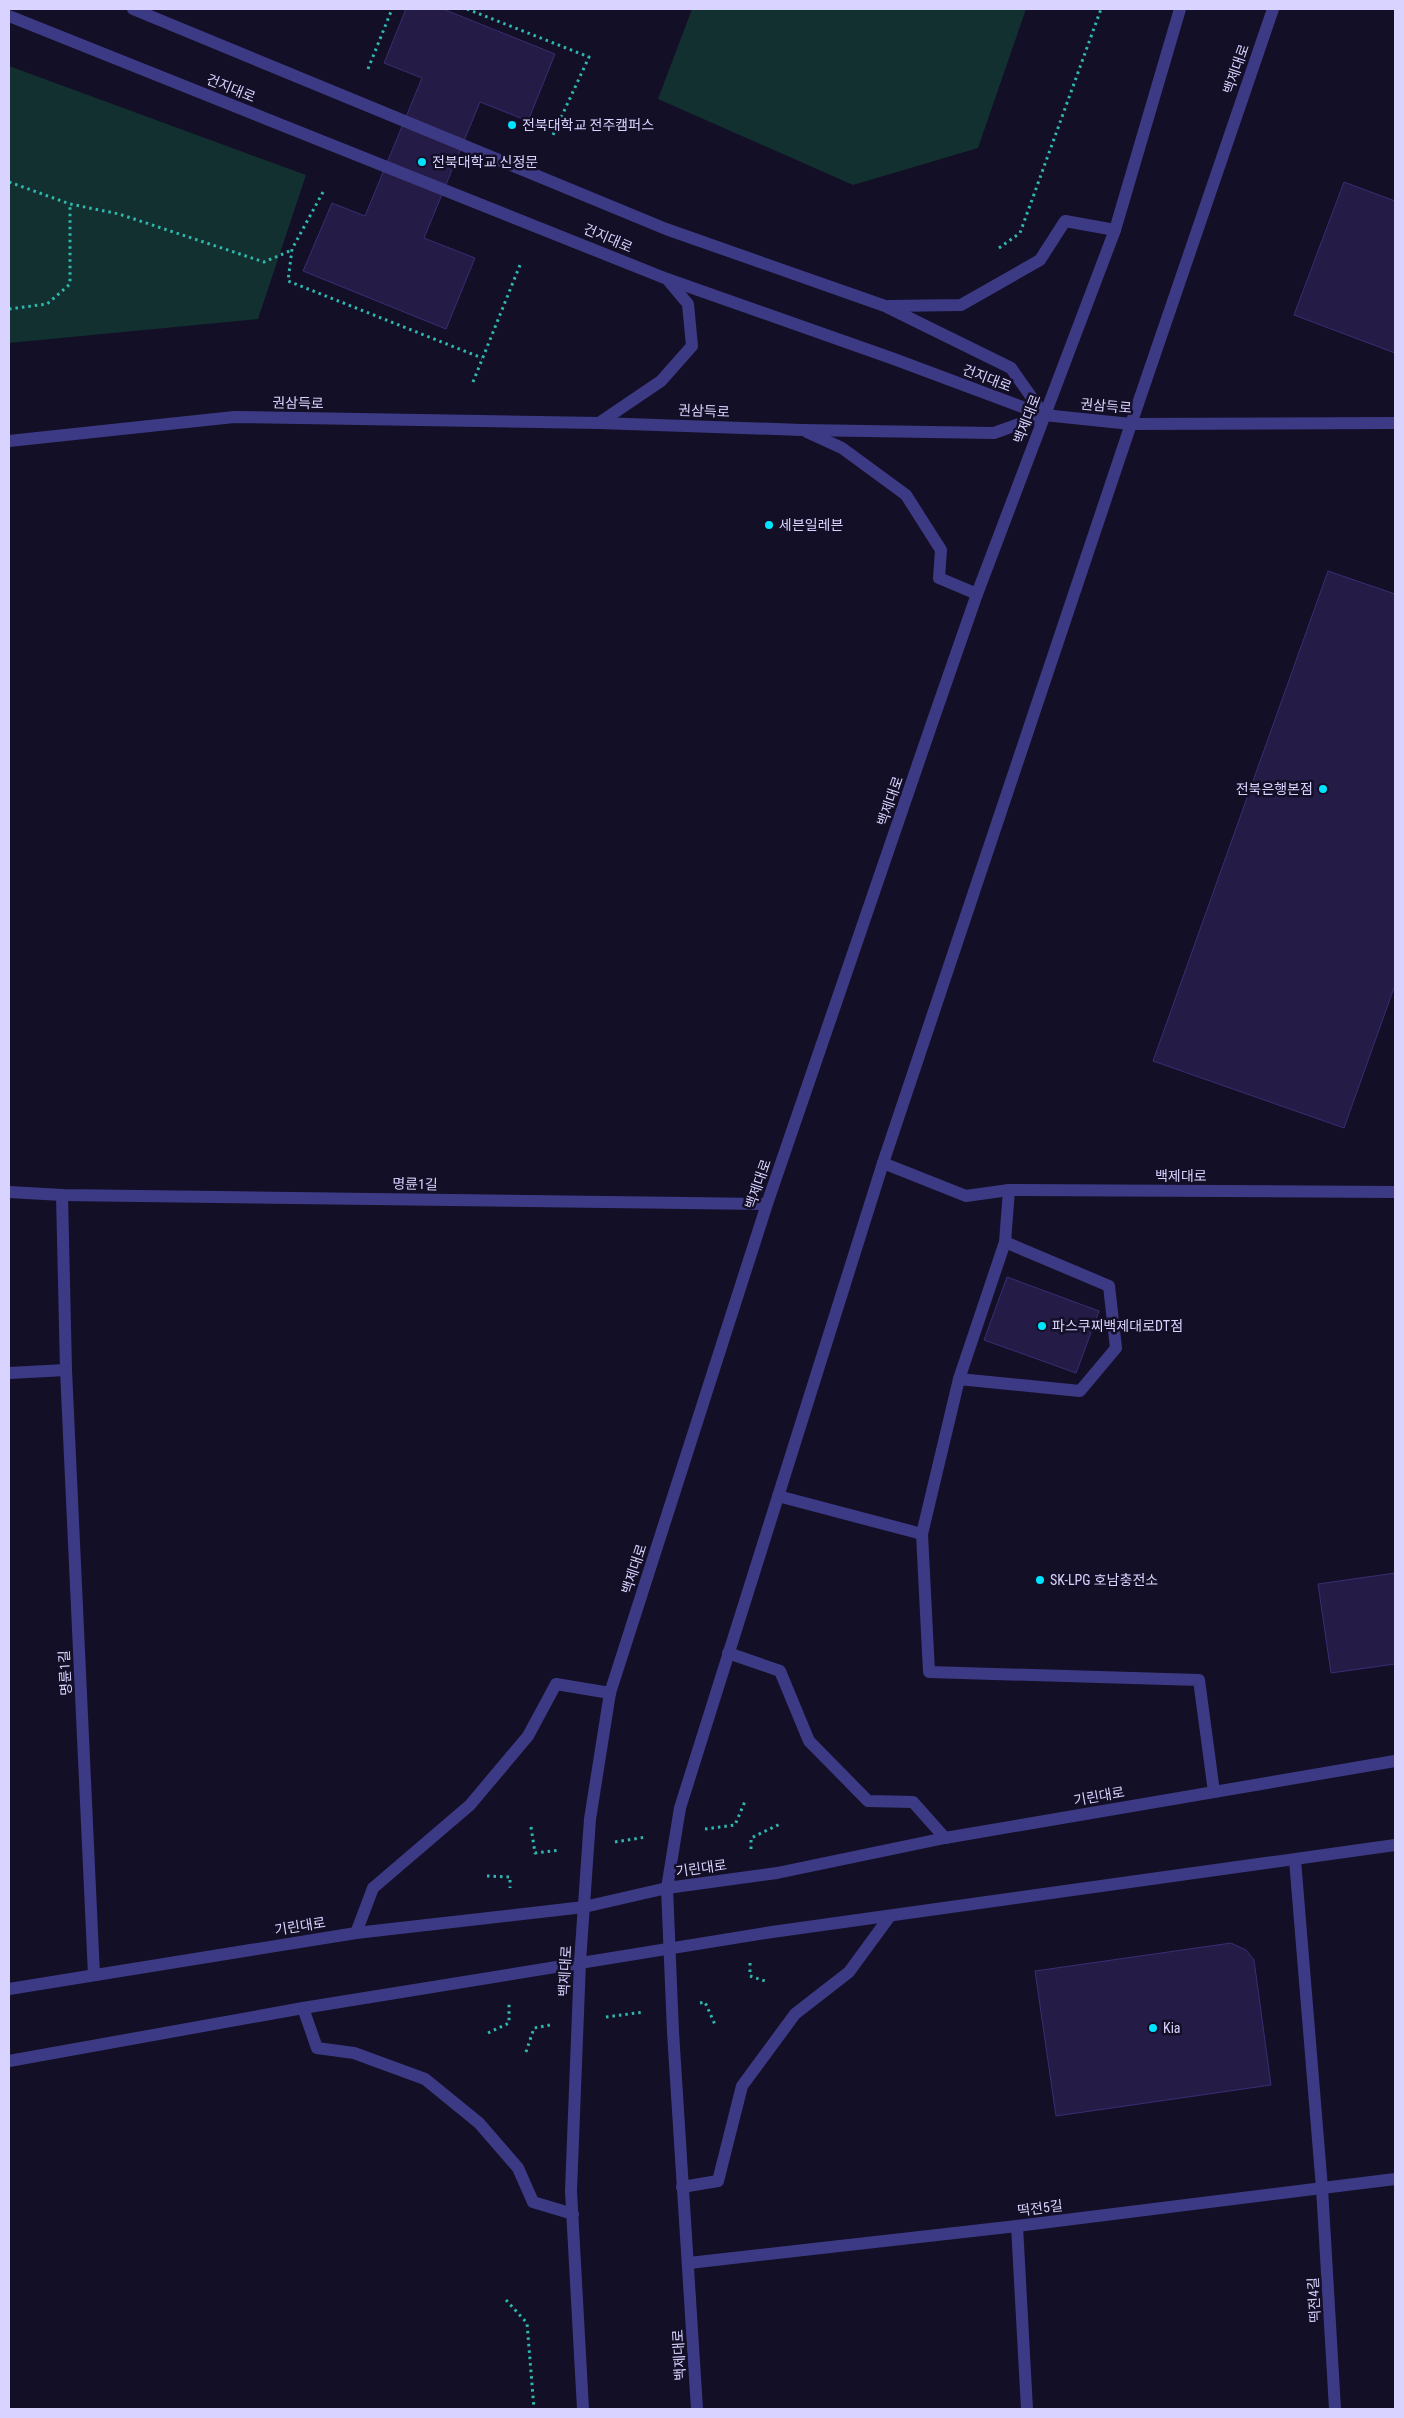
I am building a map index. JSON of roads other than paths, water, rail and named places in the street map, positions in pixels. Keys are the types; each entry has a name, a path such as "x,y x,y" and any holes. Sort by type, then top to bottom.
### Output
{"street":[{"name":"건지대로","path":"133,9 666,229 885,306 1011,368 1044,416"},
{"name":"백제대로","path":"583,2409 571,2191 580,1962 590,1819 610,1693 767,1204 977,594 1115,230 1180,9"},
{"name":"백제대로","path":"698,2409 682,2187 667,1888 680,1808 883,1163 1131,424 1273,9"},
{"name":"건지대로","path":"9,16 667,279 894,359 1044,416"},
{"path":"885,306 961,305 1040,260 1066,221 1115,230"},
{"path":"599,423 661,381 692,346 688,304 667,279"},
{"name":"권삼득로","path":"9,441 234,417 599,423 994,434 1044,416 1131,424 1395,423"},
{"path":"802,430 842,448 906,495 941,550 939,578 977,594"},
{"name":"백제대로","path":"883,1163 966,1196 1009,1190 1395,1192"},
{"path":"1009,1190 1005,1242 959,1380 922,1534 929,1672 1199,1680 1214,1792"},
{"name":"명륜1길","path":"9,1192 767,1204"},
{"name":"명륜1길","path":"62,1194 66,1370 94,1975"},
{"path":"959,1380 1080,1391 1116,1348 1110,1286 1005,1242"},
{"path":"9,1373 66,1370"},
{"path":"778,1496 922,1534"},
{"path":"728,1653 780,1671 809,1741 868,1802 913,1802 945,1838"},
{"path":"356,1933 372,1888 470,1805 528,1736 556,1684 610,1693"},
{"name":"기린대로","path":"9,1989 356,1933 584,1907 667,1888 777,1873 945,1838 1395,1761"},
{"path":"9,2061 303,2008 580,1962 1395,1845"},
{"name":"떡전4길","path":"1295,1860 1322,2188 1335,2409"},
{"path":"682,2187 718,2181 742,2086 795,2014 849,1972 890,1916"},
{"path":"303,2008 317,2048 354,2053 425,2079 479,2123 518,2168 533,2202 573,2214"},
{"name":"떡전5길","path":"688,2263 1017,2226 1395,2179"},
{"path":"1017,2226 1026,2409"}],"place":[{"name":"전북대학교 전주캠퍼스","path":"512,125"},
{"name":"전북대학교 신정문","path":"422,162"},
{"name":"세븐일레븐","path":"769,525"},
{"name":"전북은행본점","path":"1323,789"},
{"name":"파스쿠찌백제대로DT점","path":"1042,1326"},
{"name":"SK-LPG 호남충전소","path":"1040,1580"},
{"name":"Kia","path":"1153,2028"}]}
